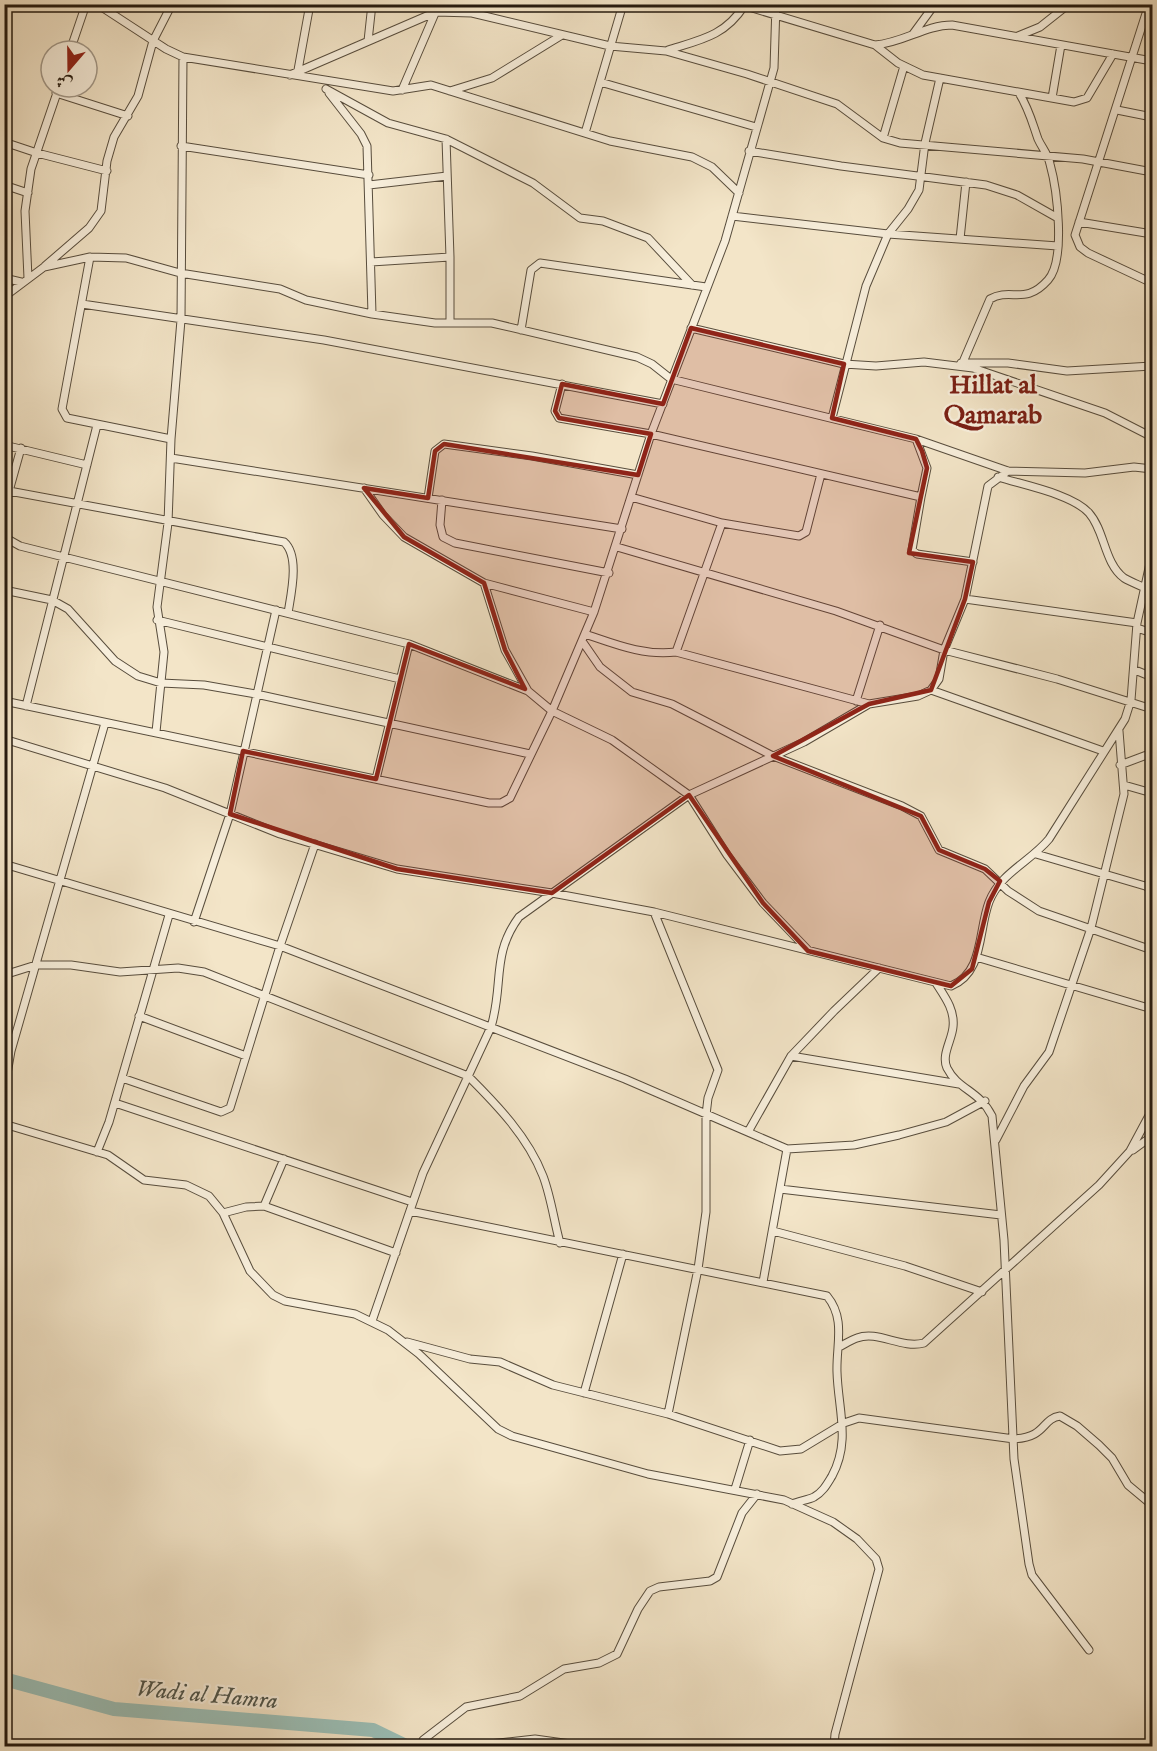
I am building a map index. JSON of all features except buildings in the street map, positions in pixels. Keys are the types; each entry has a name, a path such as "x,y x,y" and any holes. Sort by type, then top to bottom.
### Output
{"street":[{"path":"74,39 86,4"},
{"path":"97,4 183,57 318,80 402,90 431,85 585,133 692,157 712,167 739,193"},
{"path":"4,297 44,267 89,228 100,211 114,137 138,96 153,40 172,4"},
{"path":"298,70 310,4"},
{"path":"368,41 372,4"},
{"path":"585,133 623,4"},
{"path":"4,701 501,803 510,798 552,711 609,573 651,434 732,216 774,68 776,4"},
{"path":"913,34 935,4"},
{"path":"1015,37 1040,27 1069,4"},
{"path":"1149,4 1101,161 1075,235 1080,247 1152,283"},
{"path":"666,51 720,32 735,20 742,5 875,45 894,43 937,26 952,25 1152,61"},
{"path":"290,75 437,8 472,13 610,46 666,51 837,104 883,138 900,143 925,143 1101,161 1152,172"},
{"path":"402,90 437,8"},
{"path":"449,91 492,78 562,35"},
{"path":"875,45 904,66 923,75 1074,102 1087,98 1113,54"},
{"path":"1052,98 1061,45"},
{"path":"156,732 164,652 157,620 157,606 168,523 171,439 181,320 183,57"},
{"path":"883,138 904,66"},
{"path":"832,418 844,364 866,286 888,234 915,199 940,78"},
{"path":"318,80 361,134 367,146 372,314"},
{"path":"600,82 756,127"},
{"path":"326,89 388,123 446,139 533,183 568,212 580,218 603,221 648,237 692,285"},
{"path":"963,362 990,300 996,296 1022,296 1034,293 1052,275 1056,266 1058,246 1056,218 1048,155 1040,142 1031,113 1019,93"},
{"path":"25,280 27,193 37,153 55,99"},
{"path":"82,99 128,116"},
{"path":"1117,111 1152,117"},
{"path":"446,139 450,322"},
{"path":"4,142 107,171"},
{"path":"181,146 369,175"},
{"path":"749,151 966,182 1017,195 1056,218"},
{"path":"369,185 447,176"},
{"path":"960,239 966,182"},
{"path":"4,186 27,193"},
{"path":"732,216 888,234 1058,246"},
{"path":"1078,222 1152,234"},
{"path":"44,267 90,257 126,258 180,273 280,289 306,300 372,314 435,323 492,323 637,357 652,364 671,380 916,439 1008,471 1085,473 1134,467 1152,469"},
{"path":"90,257 62,409 67,418 171,439"},
{"path":"371,262 450,257"},
{"path":"521,330 531,270 540,263 706,287"},
{"path":"4,278 25,280"},
{"path":"82,304 324,340 663,404"},
{"path":"691,328 844,364 876,366 924,362 954,364 1105,413 1152,437"},
{"path":"954,364 963,362 1008,363 1067,371 1152,366"},
{"path":"562,384 555,411 559,418 651,434 921,497"},
{"path":"26,706 62,556 97,425"},
{"path":"916,439 927,468 912,550 917,554 973,562"},
{"path":"428,498 435,451 444,444 532,456 638,475"},
{"path":"4,445 87,465"},
{"path":"4,510 21,448"},
{"path":"171,459 622,529"},
{"path":"372,1321 412,1202 490,1027 498,1004 499,961 506,938 519,917 689,795 804,742 869,704 918,696 931,690 939,679 944,650 965,599 983,500 988,486 1008,471"},
{"path":"631,497 722,523 803,535 821,474"},
{"path":"998,477 1073,501 1088,511 1114,566 1124,577 1145,588"},
{"path":"364,488 382,515 404,537 484,583 594,612"},
{"path":"9,491 168,523 284,542 291,553 292,589 288,613"},
{"path":"442,500 440,525 443,537 455,543 609,573"},
{"path":"676,652 722,523"},
{"path":"4,537 20,546 409,644 528,691 552,711 612,741 689,795 727,855 763,903 808,951"},
{"path":"616,547 880,625 944,650 1131,700 1152,709"},
{"path":"4,739 165,788 315,844 397,869 552,893 654,912 951,986 963,981 972,969 989,902 1000,881 1036,854 1103,751 1119,731 1131,700 1137,626 1150,573 1152,554"},
{"path":"484,583 505,650 528,691"},
{"path":"4,590 52,600 68,609 116,661 138,676 161,683 204,685 256,694 530,754"},
{"path":"965,599 1137,626 1152,633"},
{"path":"194,922 230,814 276,610"},
{"path":"157,620 400,679"},
{"path":"856,701 880,625"},
{"path":"583,638 636,651 658,654 676,652 869,704"},
{"path":"583,638 600,667 632,693 672,704 773,756 902,806 921,816 939,850 985,869 1008,891 1039,911 1152,950"},
{"path":"376,779 409,644"},
{"path":"1135,670 1152,677"},
{"path":"931,690 1103,751"},
{"path":"4,1091 11,1051 105,723"},
{"path":"995,1142 1024,1086 1049,1052 1091,928 1118,824 1124,785 1120,765 1119,731"},
{"path":"1120,765 1152,753"},
{"path":"1124,785 1152,793"},
{"path":"122,1078 220,1112 226,1112 230,1108 280,946 315,844"},
{"path":"1036,854 1150,887 1152,874"},
{"path":"4,864 169,915 280,946 625,1079 787,1149 854,1145 899,1135 946,1122 985,1101"},
{"path":"654,912 716,1060 718,1070 708,1098 706,1114 706,1212 698,1269 668,1414"},
{"path":"98,1152 115,1103 169,915"},
{"path":"976,957 1152,1009"},
{"path":"4,975 36,965 71,965 120,972 178,968 204,972 468,1076 499,1108 522,1138 542,1175 560,1243"},
{"path":"748,1132 791,1056 879,968"},
{"path":"936,984 950,1005 954,1026 946,1056 946,1067 959,1084 985,1101 992,1116 1001,1215 1017,1489 1032,1575 1089,1650"},
{"path":"139,1016 246,1056"},
{"path":"791,1056 959,1084"},
{"path":"115,1103 412,1202"},
{"path":"1130,1151 1152,1110"},
{"path":"4,1124 98,1152 117,1160 144,1180 174,1183 197,1190 217,1204 250,1271 273,1295 292,1302 355,1314 372,1321 402,1340 486,1419 513,1436 648,1474 735,1489 792,1504 833,1522 857,1539 876,1559 879,1569 835,1734 834,1746"},
{"path":"839,1347 858,1337 869,1336 912,1346 924,1343 982,1292 1004,1269 1080,1204 1130,1151 1152,1136"},
{"path":"764,1282 787,1149"},
{"path":"264,1206 284,1159"},
{"path":"780,1189 1001,1215"},
{"path":"223,1213 246,1207 264,1206 396,1253"},
{"path":"410,1211 827,1296 837,1312 839,1347 837,1369 844,1423 842,1452 825,1488 813,1497 792,1504"},
{"path":"773,1231 905,1266 982,1292"},
{"path":"584,1393 623,1254"},
{"path":"402,1340 470,1359 500,1362 553,1385 668,1414 780,1451 801,1449 844,1423 866,1418 1014,1439 1035,1436 1054,1417 1066,1418 1112,1458 1128,1485 1152,1505"},
{"path":"735,1489 750,1440"},
{"path":"422,1746 423,1740 466,1707 520,1696 564,1669 599,1663 617,1654 638,1609 650,1591 659,1587 710,1581 717,1577 742,1513 757,1494"},
{"path":"471,1746 535,1739 585,1746"}],"highlighted area":[{"path":"691,328 844,364 832,418 916,439 922,451 927,468 909,553 973,562 965,599 931,690 869,704 773,756 921,816 939,850 985,869 1000,881 989,902 972,969 951,986 808,951 763,903 689,795 552,893 397,869 230,814 243,751 376,779 409,644 525,689 505,650 484,583 404,537 364,488 428,498 435,451 444,444 638,475 651,434 559,418 555,411 562,384 663,404"}],"waterway":[{"name":"Wadi al Hamra","path":"4,1679 114,1709 373,1730 406,1746"}],"district":[{"name":"Hillat al Qamarab","path":"993,399"}]}
